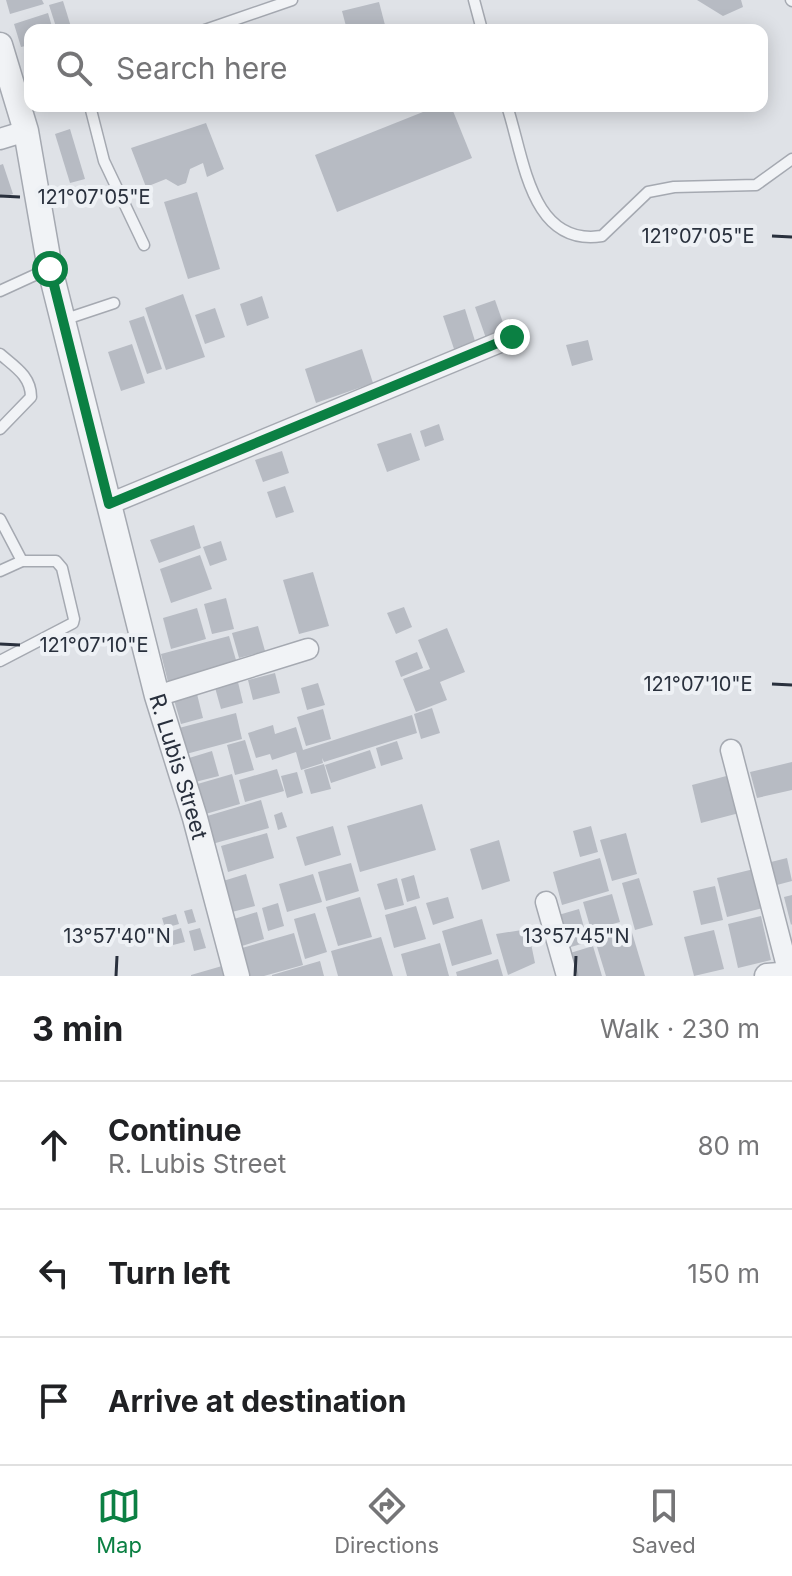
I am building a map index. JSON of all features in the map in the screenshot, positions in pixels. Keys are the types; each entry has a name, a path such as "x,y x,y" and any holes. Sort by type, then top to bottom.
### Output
{"street":[{"name":"R. Lubis Street","path":"0,45 22,91 24,111"},
{"name":"R. Lubis Street","path":"24,112 50,269 157,696 195,818 237,976"},
{"path":"0,139 26,131"},
{"path":"109,504 512,337"},
{"path":"157,696 308,649"},
{"path":"731,750 783,975"},
{"path":"546,902 567,976"}],"lane":[{"path":"249,0 253,14"},
{"path":"223,24 292,0"},
{"path":"474,0 480,24"},
{"path":"92,112 104,161 144,245"},
{"path":"509,112 539,204 549,222 573,237 602,236 648,192 674,187 756,185 792,159"},
{"path":"0,291 50,269"},
{"path":"63,320 114,303"},
{"path":"0,354 27,378 31,388 31,397 0,429"},
{"path":"0,519 22,561"},
{"path":"0,571 22,561 50,559 60,564 74,622 0,661"}],"building":[{"path":"6,0 42,0 44,4 10,14"},
{"path":"697,0 741,0 743,7 723,16"},
{"path":"63,1 70,24 55,24 49,5"},
{"path":"379,2 385,24 345,24 342,11"},
{"path":"48,13 51,24 24,24 24,46 21,47 14,24"},
{"path":"423,112 453,112 472,158 337,212 315,155"},
{"path":"206,123 224,169 207,177 203,163 190,169 186,183 178,186 166,179 146,187 131,148"},
{"path":"70,129 85,179 70,183 55,134"},
{"path":"3,164 13,194 0,198 0,165"},
{"path":"197,192 220,269 188,279 164,202"},
{"path":"183,294 205,357 166,370 145,308"},
{"path":"262,296 269,318 247,326 240,304"},
{"path":"495,300 507,334 487,341 475,307"},
{"path":"215,308 225,337 205,344 195,315"},
{"path":"465,309 475,341 454,349 443,316"},
{"path":"144,316 162,369 147,374 129,321"},
{"path":"588,340 593,360 572,366 566,345"},
{"path":"132,344 145,383 121,391 108,352"},
{"path":"362,349 373,383 316,403 305,369"},
{"path":"439,424 444,440 425,447 420,431"},
{"path":"411,433 420,460 387,472 377,444"},
{"path":"282,451 289,473 263,482 255,460"},
{"path":"285,486 294,512 276,518 267,492"},
{"path":"194,525 201,548 159,563 150,540"},
{"path":"221,541 227,560 210,566 203,547"},
{"path":"200,555 212,589 171,603 160,569"},
{"path":"313,572 329,626 299,634 283,580"},
{"path":"226,598 234,629 212,634 204,604"},
{"path":"404,607 412,627 396,634 387,613"},
{"path":"197,608 206,639 171,649 163,618"},
{"path":"258,626 265,651 239,658 232,633"},
{"path":"447,628 465,672 440,682 447,700 416,712 403,679 430,669 418,640"},
{"path":"229,636 238,667 169,686 161,654"},
{"path":"417,652 423,668 401,677 395,661"},
{"path":"275,673 280,693 253,700 248,680"},
{"path":"237,678 243,703 221,709 214,684"},
{"path":"318,683 325,705 307,710 301,688"},
{"path":"197,694 203,718 181,724 174,700"},
{"path":"432,708 440,733 421,739 414,714"},
{"path":"323,709 331,739 306,746 297,717"},
{"path":"236,713 242,739 186,754 179,728"},
{"path":"412,715 417,733 324,762 322,758 323,763 301,770 296,752 272,760 270,754 256,758 248,733 273,725 275,734 296,727 303,750"},
{"path":"245,740 254,770 235,775 227,745"},
{"path":"397,741 403,759 381,766 376,748"},
{"path":"370,750 376,768 331,783 325,765"},
{"path":"212,751 219,776 195,782 189,758"},
{"path":"792,762 792,790 757,798 750,772"},
{"path":"324,764 331,789 311,794 304,770"},
{"path":"277,769 284,791 245,802 239,780"},
{"path":"297,772 303,793 287,798 281,776"},
{"path":"232,774 240,804 202,815 194,785"},
{"path":"734,774 743,812 701,823 692,785"},
{"path":"261,800 269,828 212,844 204,817"},
{"path":"422,804 436,850 360,872 347,826"},
{"path":"282,812 287,827 278,830 274,815"},
{"path":"333,826 341,855 305,866 296,837"},
{"path":"591,826 598,852 580,857 573,831"},
{"path":"267,833 274,858 228,872 221,846"},
{"path":"626,833 637,874 612,881 600,840"},
{"path":"499,840 510,881 482,890 470,849"},
{"path":"600,858 609,891 562,905 553,872"},
{"path":"787,858 792,881 773,886 767,863"},
{"path":"351,863 359,891 326,901 318,872"},
{"path":"754,869 763,908 727,917 717,878"},
{"path":"246,874 255,906 232,912 223,881"},
{"path":"313,874 322,902 287,912 279,884"},
{"path":"414,875 420,898 407,902 401,879"},
{"path":"397,878 404,905 385,910 377,884"},
{"path":"639,878 653,925 635,930 622,883"},
{"path":"715,886 723,920 701,925 693,891"},
{"path":"612,894 620,922 591,930 583,902"},
{"path":"792,895 792,924 791,925 784,897"},
{"path":"360,897 372,937 338,946 326,907"},
{"path":"448,897 454,918 433,925 426,903"},
{"path":"278,903 284,926 268,931 262,908"},
{"path":"416,906 426,939 394,948 385,915"},
{"path":"192,909 196,922 188,924 184,911"},
{"path":"579,909 588,942 564,949 555,916"},
{"path":"257,912 264,939 242,946 234,919"},
{"path":"315,913 327,952 305,959 294,919"},
{"path":"176,914 179,924 165,928 162,918"},
{"path":"761,916 771,960 738,968 728,924"},
{"path":"482,919 492,954 452,966 442,931"},
{"path":"630,926 645,976 606,976 594,937"},
{"path":"181,928 185,942 173,945 169,932"},
{"path":"200,928 206,948 194,951 189,931"},
{"path":"528,929 535,963 508,975 496,934"},
{"path":"714,930 724,969 694,976 684,937"},
{"path":"294,933 303,965 264,976 250,976 242,948"},
{"path":"381,937 393,976 338,976 331,951"},
{"path":"440,943 449,976 407,976 401,954"},
{"path":"593,946 602,976 573,976 567,954"},
{"path":"498,959 503,976 457,976 456,972"},
{"path":"320,961 324,976 272,976 272,975"},
{"path":"222,966 224,976 191,976 191,975"}],"route":[{"path":"50,269 109,504 512,337"}]}
